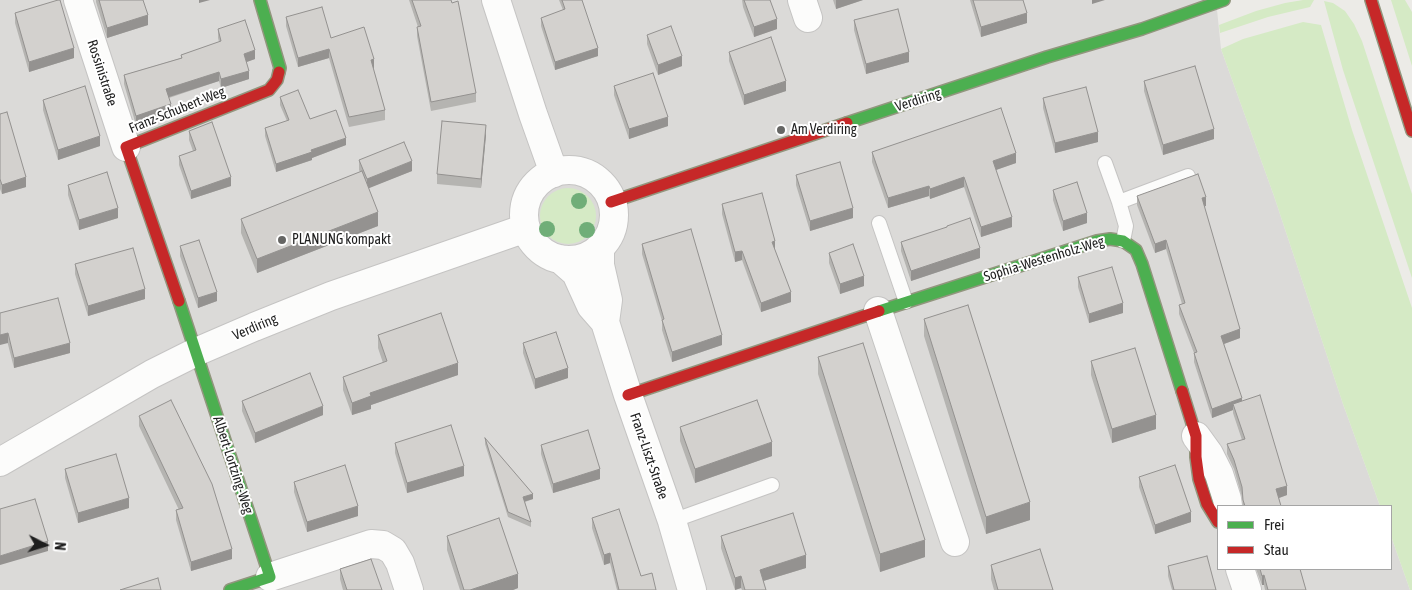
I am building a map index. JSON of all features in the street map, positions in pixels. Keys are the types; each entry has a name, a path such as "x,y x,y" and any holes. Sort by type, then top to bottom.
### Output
{"street":[{"name":"Rossinistraße","path":"78,0 126,147"},
{"name":"Franz-Schubert-Weg","path":"196,352 126,147 269,90 277,80 280,68 260,0"},
{"path":"496,0 554,173"},
{"name":"Verdiring","path":"611,202 1038,60 1142,29 1224,0"},
{"path":"1371,0 1412,131"},
{"path":"576,171 588,175 600,183 607,192 611,202 613,215 610,232 600,247 583,257 571,260 549,255 538,248 526,228 525,204 530,192 545,177 554,173 576,171"},
{"name":"Verdiring","path":"0,462 152,374 196,352 331,296 526,228"},
{"name":"Sophia-Westenholz-Weg","path":"628,395 906,302 1097,241 1110,239 1123,241 1136,250 1142,264 1196,436 1199,479 1207,504 1217,520"},
{"name":"Franz-Liszt-Straße","path":"600,247 600,265 608,300 605,322"},
{"name":"Franz-Liszt-Straße","path":"560,259 576,273 591,306 605,322 672,521 692,590"},
{"path":"878,312 954,542"},
{"name":"Albert-Lortzing-Weg","path":"196,352 270,577"},
{"path":"1196,436 1209,454 1219,474 1228,505"},
{"path":"230,590 371,544 383,545 393,551 400,563 409,590"},
{"path":"1240,570 1247,590"}],"lane":[{"path":"1105,163 1126,226 1123,241"},
{"path":"1119,202 1188,176"},
{"path":"879,222 906,302"},
{"path":"672,521 772,485"}],"shaded area":[{"path":"0,0 1216,0 1221,49 1274,196 1343,404 1380,505 1217,505 1217,570 1392,570 1392,539 1410,590 0,590"}],"green space":[{"path":"1303,0 1314,0 1310,7 1268,17 1220,33 1219,25 1256,11"},
{"path":"1391,0 1405,0 1412,12 1412,66"},
{"path":"1324,1 1333,3 1345,11 1362,41 1412,194 1412,278 1343,70"},
{"path":"1303,22 1321,25 1352,130 1412,308 1412,590 1410,590 1392,539 1392,505 1380,505 1343,404 1274,196 1221,49 1243,39"},
{"path":"568,188 588,196 596,216 588,236 568,244 548,236 540,216 548,196"}],"building":[{"path":"60,0 74,48 29,62 15,13"},
{"path":"99,0 143,0 148,15 107,28"},
{"path":"412,0 451,0 452,3 458,1 476,93 431,102 417,27 421,26"},
{"path":"562,0 582,0 598,48 555,62 541,18 565,9"},
{"path":"744,0 770,0 777,19 754,27"},
{"path":"973,0 1023,0 1027,13 981,27"},
{"path":"322,7 331,38 364,27 374,59 371,60 385,110 349,117 329,49 298,58 286,17"},
{"path":"898,9 909,52 866,64 854,20"},
{"path":"245,20 255,50 244,54 249,71 221,79 219,72 166,89 171,104 136,116 124,75 182,58 181,55 221,41 218,29"},
{"path":"671,26 682,56 658,65 647,35"},
{"path":"771,37 786,81 744,95 729,52"},
{"path":"1195,66 1214,129 1163,145 1144,81"},
{"path":"653,73 668,117 629,129 614,86"},
{"path":"85,86 100,136 58,150 43,100"},
{"path":"1086,87 1098,132 1055,143 1043,98"},
{"path":"298,90 310,119 336,110 346,138 276,164 265,128 289,120 280,97"},
{"path":"1001,108 1016,153 993,161 1012,217 981,227 964,177 930,189 929,186 888,198 872,152"},
{"path":"7,112 26,177 2,185 0,179 0,114"},
{"path":"442,121 486,125 481,179 437,174"},
{"path":"212,122 231,177 191,191 179,156 196,150 189,131"},
{"path":"404,142 412,161 367,179 359,160"},
{"path":"840,162 853,208 810,221 796,175"},
{"path":"362,171 378,212 257,259 241,219"},
{"path":"107,172 118,208 79,220 68,185"},
{"path":"1198,174 1206,197 1202,198 1240,329 1221,336 1242,398 1212,409 1194,353 1197,352 1179,305 1185,303 1166,240 1155,244 1137,196"},
{"path":"1077,182 1087,213 1063,221 1053,190"},
{"path":"762,193 775,241 772,242 791,292 761,303 742,251 735,252 722,204"},
{"path":"970,218 980,248 911,271 901,242"},
{"path":"691,229 722,335 672,352 642,244"},
{"path":"199,240 217,292 198,298 180,246"},
{"path":"853,244 864,276 840,284 829,253"},
{"path":"133,248 145,289 88,306 75,264"},
{"path":"1112,267 1123,303 1089,314 1078,277"},
{"path":"58,298 70,343 14,358 8,333 0,335 0,313"},
{"path":"968,305 1030,502 986,517 924,319"},
{"path":"441,313 458,363 370,393 371,396 352,403 343,377 387,361 378,335"},
{"path":"556,332 568,368 535,379 523,343"},
{"path":"863,343 925,540 880,554 818,357"},
{"path":"1135,348 1156,415 1112,429 1091,361"},
{"path":"310,373 323,406 255,433 242,401"},
{"path":"1260,395 1287,486 1276,489 1281,505 1245,505 1242,487 1227,444 1245,439 1233,404"},
{"path":"171,400 212,484 232,549 191,562 176,510 183,508 139,416"},
{"path":"757,400 772,442 695,469 680,427"},
{"path":"451,425 464,466 407,483 395,443"},
{"path":"588,430 600,469 553,484 541,445"},
{"path":"485,438 533,494 523,497 531,522 508,512"},
{"path":"116,454 129,498 78,513 65,469"},
{"path":"345,465 358,506 307,522 294,482"},
{"path":"1175,465 1191,512 1155,525 1139,477"},
{"path":"35,499 48,541 0,556 0,509"},
{"path":"619,509 641,576 652,573 656,590 619,590 610,553 604,555 592,518"},
{"path":"793,513 806,555 760,570 766,590 745,590 741,576 735,578 721,536"},
{"path":"499,518 518,574 470,590 464,590 447,536"},
{"path":"1040,549 1053,590 998,590 991,565"},
{"path":"1207,556 1216,590 1174,590 1168,566"},
{"path":"371,559 382,590 347,590 340,569"},
{"path":"1260,570 1300,570 1306,590 1268,590 1264,575 1262,576"},
{"path":"158,578 161,590 120,590"}],"traffic: fast":[{"path":"260,0 280,68 279,72"},
{"path":"847,123 1047,57 1142,29 1224,0"},
{"path":"879,311 1097,241 1110,239 1123,241 1136,250 1142,264 1182,391"},
{"path":"179,301 270,577 230,590"}],"traffic: jam":[{"path":"1371,0 1412,131"},
{"path":"179,301 126,147 269,90 277,80 279,72"},
{"path":"611,202 847,123"},
{"path":"628,395 879,311"},
{"path":"1182,391 1196,436 1199,479 1207,504 1217,520"}],"place":[{"name":"Am Verdiring","path":"781,130"},
{"name":"PLANUNG kompakt","path":"282,240"}]}
